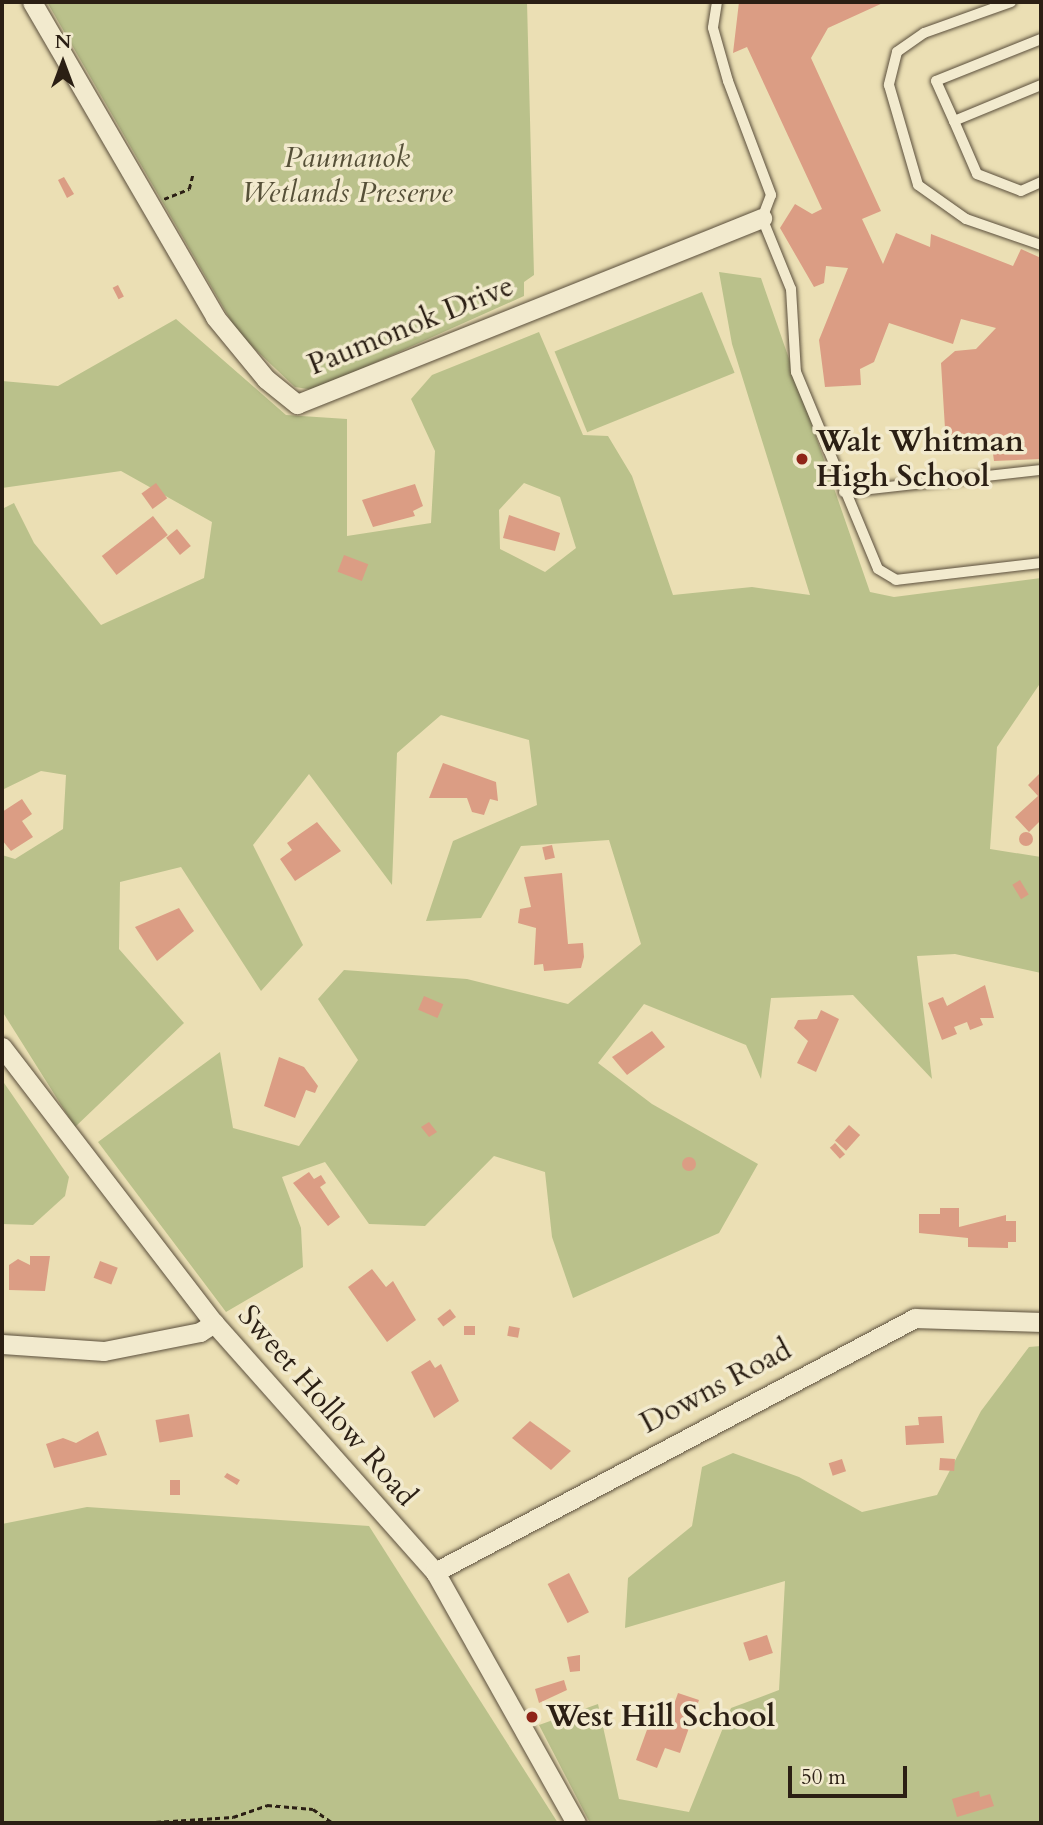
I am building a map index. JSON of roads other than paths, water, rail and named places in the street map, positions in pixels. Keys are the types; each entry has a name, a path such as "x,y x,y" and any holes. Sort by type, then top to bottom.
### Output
{"street":[{"name":"Paumonok Drive","path":"32,2 152,204 215,317 266,379 297,404 762,218"},
{"name":"Sweet Hollow Road","path":"2,1047 214,1323 435,1572 576,1823"},
{"name":"Downs Road","path":"435,1572 915,1318 1041,1322"},
{"path":"2,1344 104,1351 200,1332 214,1323"}],"lane":[{"path":"717,2 713,28 728,81 771,195 762,218 791,289 796,372 878,569 896,580 1041,563"},
{"path":"1011,2 924,33 897,52 889,85 918,185 966,219 1041,245"},
{"path":"1041,39 936,81 977,174 1021,191 1041,182"},
{"path":"954,121 1041,85"},
{"path":"844,492 1041,470"}],"place":[{"name":"Walt Whitman High School","path":"802,459"},
{"name":"West Hill School","path":"532,1717"}],"park label":[{"name":"Paumanok Wetlands Preserve","path":"347,175"}]}
